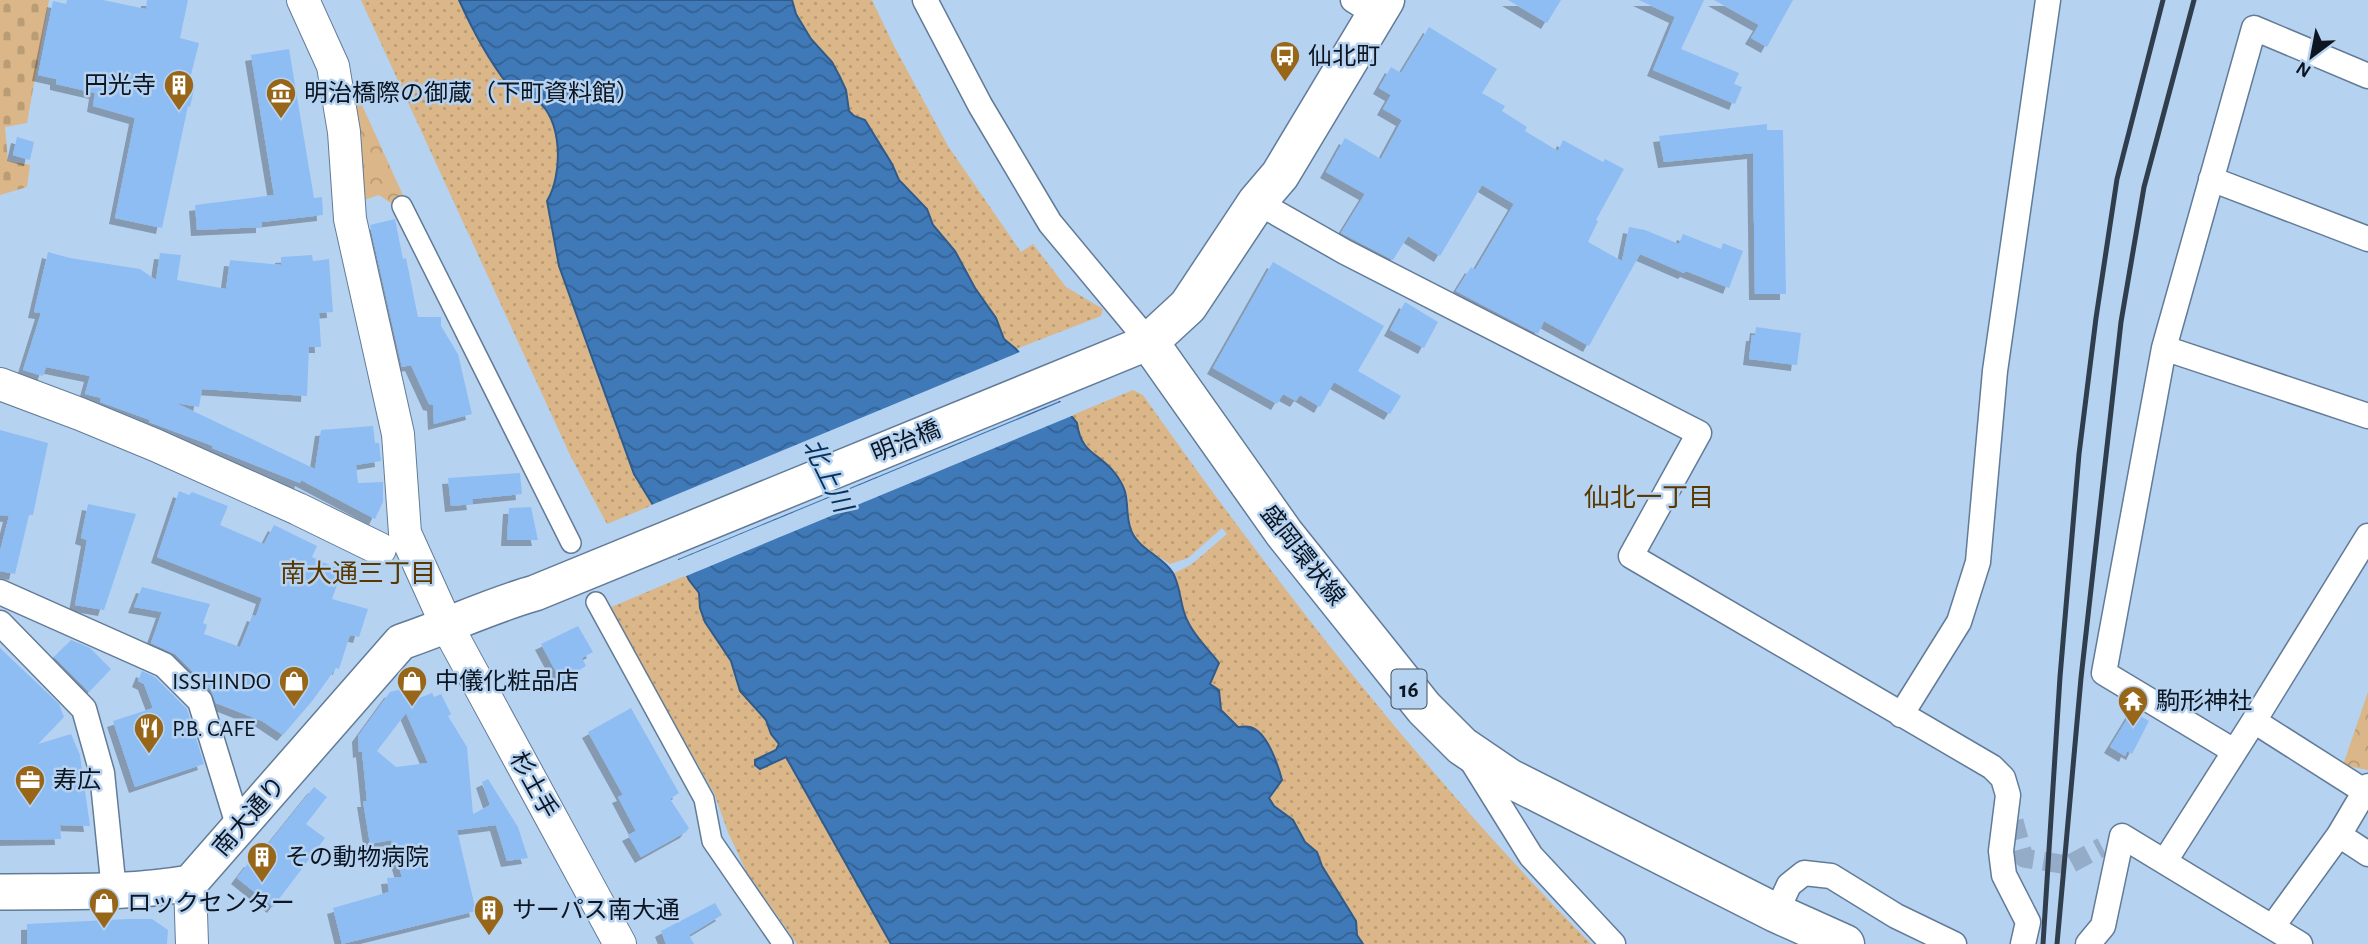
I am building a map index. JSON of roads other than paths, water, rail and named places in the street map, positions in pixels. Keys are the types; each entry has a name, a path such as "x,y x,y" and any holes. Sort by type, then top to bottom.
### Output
{"main road":[{"path":"1135,348 1188,306 1257,202 1280,175 1372,5"},
{"name":"明治橋","path":"447,626 503,602 535,593 1135,348"},
{"name":"盛岡環状線","path":"1135,348 1424,708 1462,746 1510,778 1776,913 1845,944"},
{"name":"南大通り","path":"190,883 401,642 447,626"},
{"path":"0,892 157,889 190,883"}],"street":[{"name":"杉土手","path":"303,0 333,66 344,132 350,219 398,434 405,533 447,626 620,944"},
{"path":"925,0 980,105 1050,223 1135,348"},
{"path":"1901,715 1959,622 1978,562 1995,371 2048,0"},
{"path":"2234,751 2104,673 2164,348 2254,28 2368,76"},
{"path":"2211,178 2368,239"},
{"path":"1257,202 1345,252 1699,433 1631,556 1992,767 2003,778 2014,821"},
{"path":"402,206 571,543"},
{"path":"2164,348 2368,416"},
{"path":"0,384 155,445 274,498 402,561 429,587"},
{"path":"380,549 396,536 403,510"},
{"path":"2165,861 2234,751 2360,563 2368,536"},
{"path":"0,592 164,665 200,701 239,828"},
{"path":"596,602 704,799 712,841 783,944"},
{"path":"0,623 84,709 102,773 114,891"},
{"path":"2255,721 2366,789 2339,835 2273,926"},
{"path":"1462,746 1531,856 1613,944"},
{"path":"2008,795 2001,852 2004,875 2028,922 2023,944"},
{"path":"2339,835 2368,854"},
{"path":"2088,944 2103,926 2112,842 2165,861 2300,944"},
{"path":"1776,913 1789,885 1804,873 1831,876 1896,916 1954,944"},
{"path":"190,883 192,944"}],"water":[{"name":"北上川","path":"459,0 792,0 796,14 811,39 832,62 840,77 846,90 849,111 865,120 899,180 927,209 933,225 955,251 975,288 996,318 1004,339 1016,349 1077,423 1086,447 1108,465 1120,480 1133,535 1173,573 1188,621 1219,663 1210,684 1219,690 1221,710 1238,727 1256,730 1267,742 1282,780 1269,798 1274,806 1293,820 1305,842 1317,852 1322,866 1356,921 1357,935 1363,944 891,944 786,757 760,769 755,765 755,760 776,750 779,744 771,734 766,720 740,691 731,661 705,622 699,593 689,580 653,505 634,474 559,266 547,201 556,177 558,162 556,133 551,120 545,108 536,100 508,85 481,44"}],"tunnel":[{"path":"2014,821 2024,858 2068,865 2102,847"}],"railway":[{"path":"2043,944 2060,677 2079,454 2096,318 2117,179 2163,0"},
{"path":"2057,944 2081,678 2121,322 2144,187 2194,0"}],"place":[{"name":"仙北町","path":"1285,83"},
{"name":"円光寺","path":"179,112"},
{"name":"明治橋際の御蔵（下町資料館）","path":"281,120"},
{"name":"ISSHINDO","path":"294,708"},
{"name":"中儀化粧品店","path":"412,708"},
{"name":"駒形神社","path":"2133,728"},
{"name":"P.B. CAFE","path":"149,755"},
{"name":"寿広","path":"30,807"},
{"name":"その動物病院","path":"262,884"},
{"name":"ロックセンター","path":"104,930"},
{"name":"サーパス南大通","path":"489,937"}],"district":[{"name":"仙北一丁目","path":"1649,497"},
{"name":"南大通三丁目","path":"358,573"}]}
